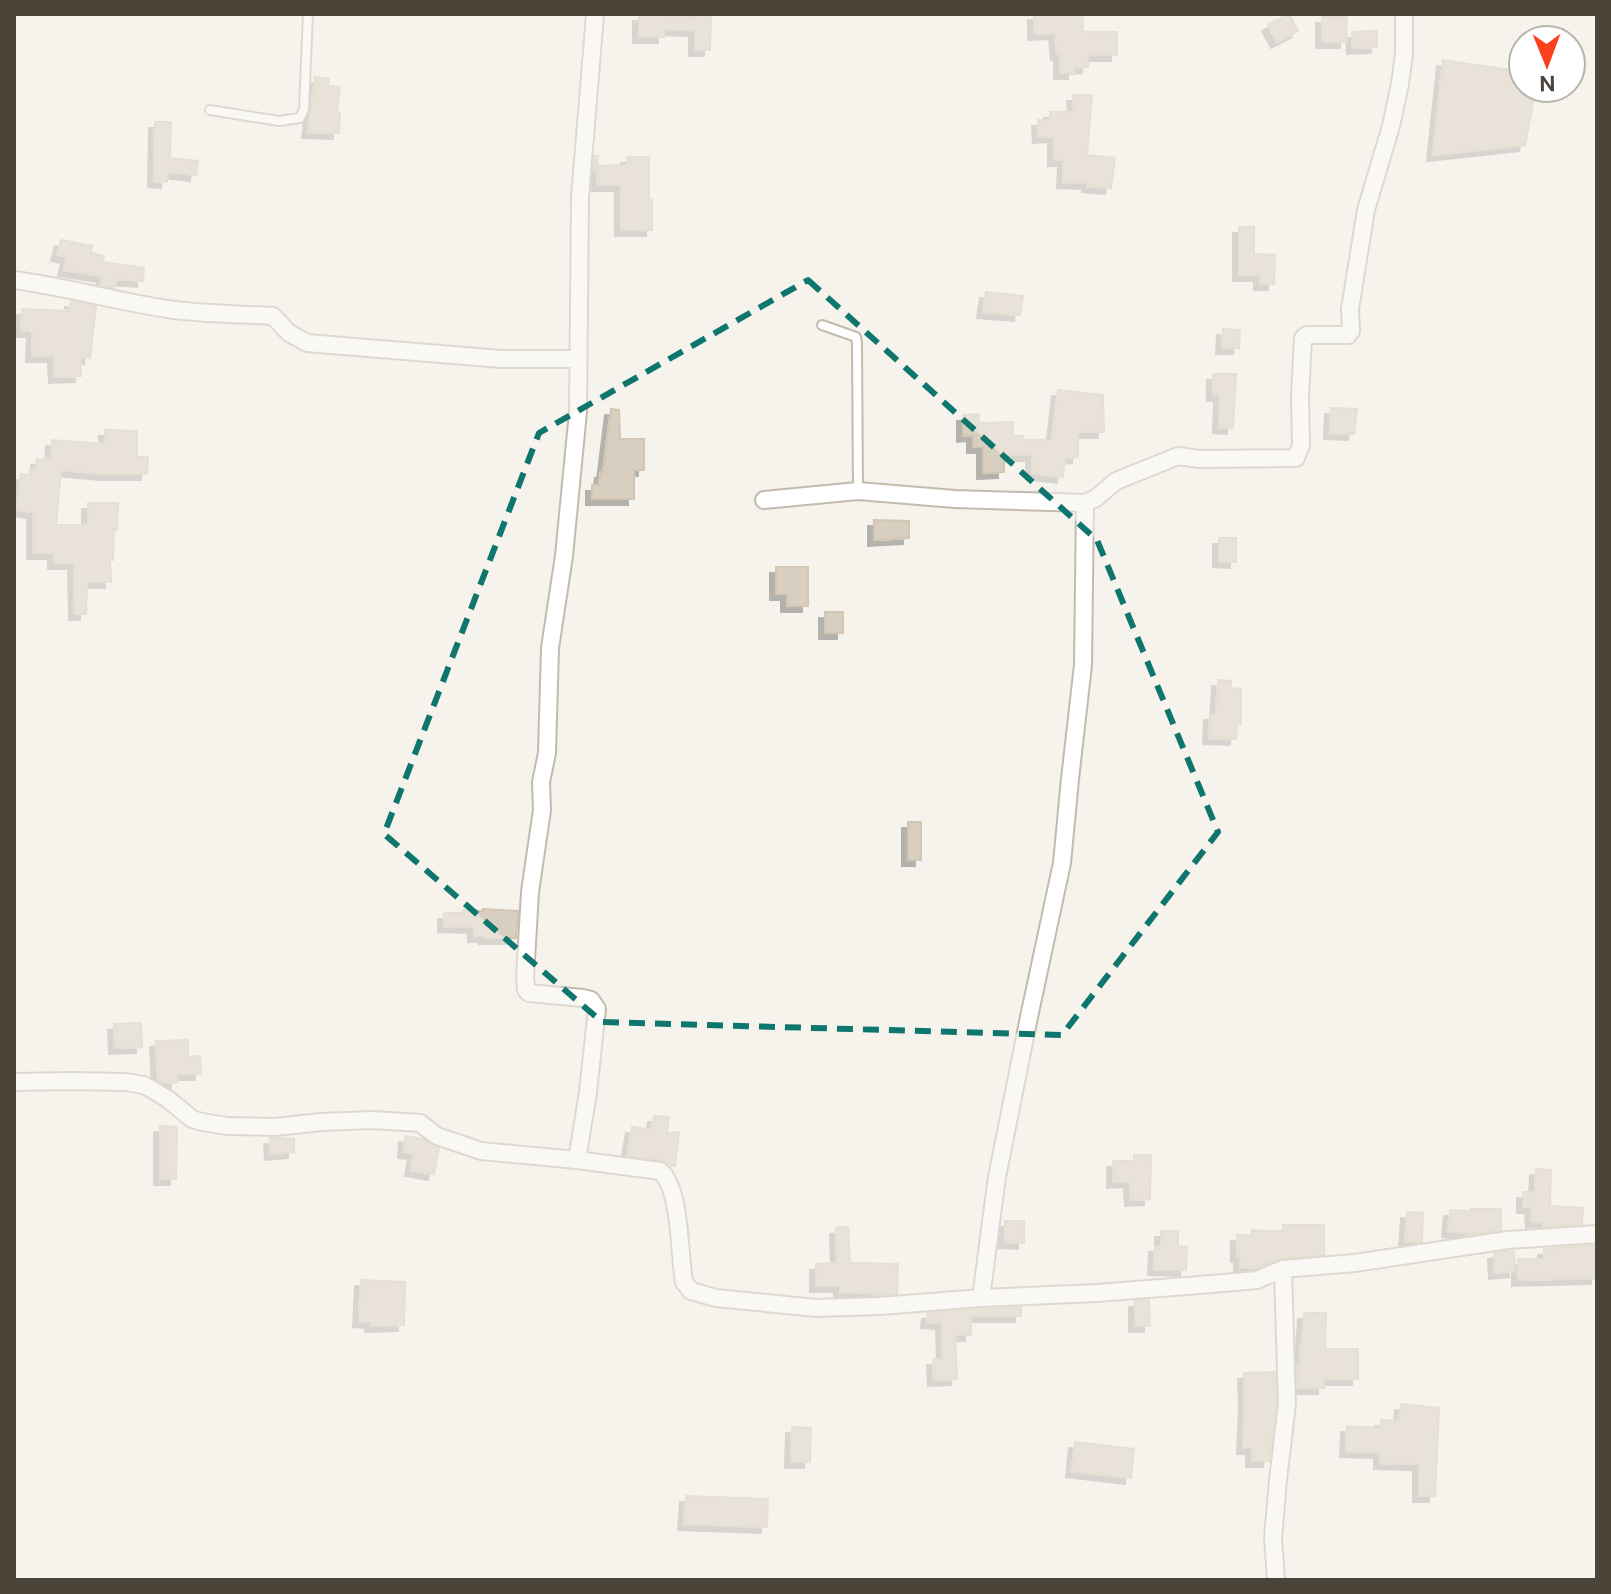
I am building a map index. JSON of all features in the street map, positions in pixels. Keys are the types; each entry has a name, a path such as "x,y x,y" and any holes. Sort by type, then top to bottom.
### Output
{"street":[{"path":"577,1160 597,1009 591,1000 583,998 529,993 525,977 530,892 542,810 541,782 547,753 550,648 564,556 578,412 580,198 595,14"},
{"path":"764,500 858,491 955,499 1085,503 1116,481 1178,456 1200,459 1296,458 1299,453 1303,338 1307,335 1348,335 1351,331 1350,309 1366,210 1400,84 1404,14"},
{"path":"14,280 208,315 273,316 289,333 307,343 501,359 578,359"},
{"path":"981,1298 997,1177 1062,863 1083,665 1085,503"},
{"path":"14,1082 126,1082 144,1085 192,1119 202,1122 275,1127 373,1120 420,1123 437,1136 481,1151 653,1169 665,1175 670,1186 684,1282 691,1291 716,1298 816,1308 1129,1291 1257,1280 1283,1269 1355,1263 1508,1240 1597,1234"},
{"path":"1276,1580 1273,1538 1287,1404 1283,1269"}],"lane":[{"path":"210,110 279,121 300,118 304,109 308,14"},
{"path":"822,325 856,337 858,491"}],"highlighted area":[{"path":"808,280 1097,540 1218,832 1062,1035 602,1022 384,834 539,433"}],"building":[{"path":"695,14 711,14 710,50 695,50 695,30 664,29 664,37 639,37 639,15 695,17"},
{"path":"1034,14 1083,14 1083,32 1117,32 1117,55 1088,55 1088,67 1074,68 1074,73 1060,73 1060,53 1057,54 1055,33 1034,34"},
{"path":"1289,14 1298,31 1277,42 1268,25"},
{"path":"1322,17 1347,17 1346,42 1322,42"},
{"path":"1377,31 1377,47 1353,48 1352,32"},
{"path":"1443,60 1507,70 1507,104 1533,104 1525,145 1433,155"},
{"path":"315,77 329,79 328,86 340,87 337,113 340,113 339,133 308,132"},
{"path":"1073,95 1092,95 1087,155 1115,158 1111,188 1063,182 1064,160 1054,160 1054,136 1039,137 1038,120 1050,120 1050,112 1074,112"},
{"path":"155,122 171,122 170,158 198,161 196,175 168,172 167,182 154,181"},
{"path":"594,156 598,156 597,166 627,165 627,157 649,157 652,230 621,230 621,185 598,185 597,169 593,170"},
{"path":"1239,227 1254,227 1254,254 1275,255 1274,284 1260,284 1260,275 1239,275"},
{"path":"61,240 92,246 91,253 104,256 103,262 144,268 143,281 116,279 114,288 101,285 103,276 64,270 67,257 57,255"},
{"path":"986,292 1023,296 1020,315 983,312"},
{"path":"71,301 96,306 90,358 80,357 81,376 55,377 54,356 32,356 33,331 21,331 22,309 70,311"},
{"path":"1223,329 1240,330 1239,348 1222,348"},
{"path":"1213,374 1236,374 1233,428 1219,427 1220,395 1213,395"},
{"path":"1058,390 1103,395 1104,432 1078,432 1078,457 1065,458 1063,477 1032,473 1032,455 1004,455 1004,472 983,473 983,447 973,447 973,435 963,436 963,415 979,414 979,423 1013,422 1013,436 1023,436 1022,440 1052,440"},
{"path":"1331,408 1357,409 1354,434 1330,433"},
{"path":"611,409 619,410 620,439 644,439 644,470 634,470 634,499 592,499 592,485 599,485 603,473"},
{"path":"105,430 137,431 137,457 148,457 147,474 61,470 56,525 88,525 88,503 118,503 113,560 110,560 111,582 87,582 86,614 75,614 74,563 54,563 54,553 33,553 33,512 17,510 21,474 31,475 31,469 36,470 37,459 51,460 52,440 105,444"},
{"path":"874,520 909,521 909,538 874,540"},
{"path":"1219,538 1236,538 1236,562 1219,561"},
{"path":"776,567 808,567 808,606 787,606 787,594 776,594"},
{"path":"825,612 843,612 843,633 825,633"},
{"path":"1218,680 1231,681 1230,688 1241,689 1241,724 1237,723 1236,739 1209,738 1210,714 1216,714"},
{"path":"908,822 921,822 921,860 908,860"},
{"path":"483,909 518,911 516,938 485,938 474,936 474,927 444,926 444,913"},
{"path":"141,1023 142,1047 115,1048 114,1024"},
{"path":"188,1040 188,1057 200,1056 201,1074 176,1074 177,1082 162,1083 158,1080 156,1041"},
{"path":"654,1116 669,1117 667,1133 679,1132 675,1166 661,1160 627,1156 632,1127 652,1130"},
{"path":"160,1126 177,1127 176,1179 160,1179"},
{"path":"405,1136 423,1139 439,1148 434,1174 411,1170 414,1153 404,1152"},
{"path":"270,1138 294,1139 294,1152 271,1154"},
{"path":"1134,1155 1151,1155 1150,1199 1131,1200 1130,1181 1113,1182 1113,1161 1134,1161"},
{"path":"1536,1169 1551,1170 1550,1206 1583,1208 1582,1224 1543,1227 1543,1221 1532,1222 1531,1207 1523,1207 1523,1192 1535,1192"},
{"path":"1501,1209 1501,1230 1466,1235 1448,1231 1450,1210"},
{"path":"1407,1212 1423,1213 1422,1242 1405,1242"},
{"path":"1005,1221 1024,1221 1024,1243 1005,1242"},
{"path":"1283,1225 1324,1225 1324,1255 1282,1258 1259,1267 1240,1268 1237,1235 1252,1235 1252,1230 1283,1232"},
{"path":"848,1227 850,1263 898,1264 897,1294 840,1293 840,1286 816,1286 816,1264 837,1263 836,1228"},
{"path":"1161,1231 1178,1231 1178,1246 1187,1247 1186,1270 1154,1269 1155,1246 1161,1246"},
{"path":"1597,1245 1597,1278 1518,1280 1518,1259 1544,1259 1544,1249"},
{"path":"1514,1251 1515,1271 1495,1273 1494,1253"},
{"path":"361,1280 405,1282 404,1325 371,1326 371,1322 359,1321"},
{"path":"1149,1300 1150,1326 1135,1326 1135,1301"},
{"path":"1021,1307 1021,1316 971,1316 971,1335 955,1335 957,1379 934,1380 933,1359 943,1359 942,1323 927,1322 928,1313"},
{"path":"1304,1313 1326,1313 1325,1349 1358,1349 1358,1379 1324,1379 1324,1388 1298,1388 1297,1366 1301,1366"},
{"path":"1275,1372 1276,1404 1269,1461 1252,1461 1252,1448 1243,1448 1244,1373"},
{"path":"1401,1404 1439,1408 1435,1496 1419,1496 1419,1464 1380,1463 1380,1452 1346,1451 1347,1426 1381,1428 1381,1420 1399,1421"},
{"path":"792,1427 811,1428 810,1462 791,1462"},
{"path":"1075,1442 1134,1449 1131,1478 1072,1471"},
{"path":"686,1496 768,1499 767,1527 684,1524"}]}
